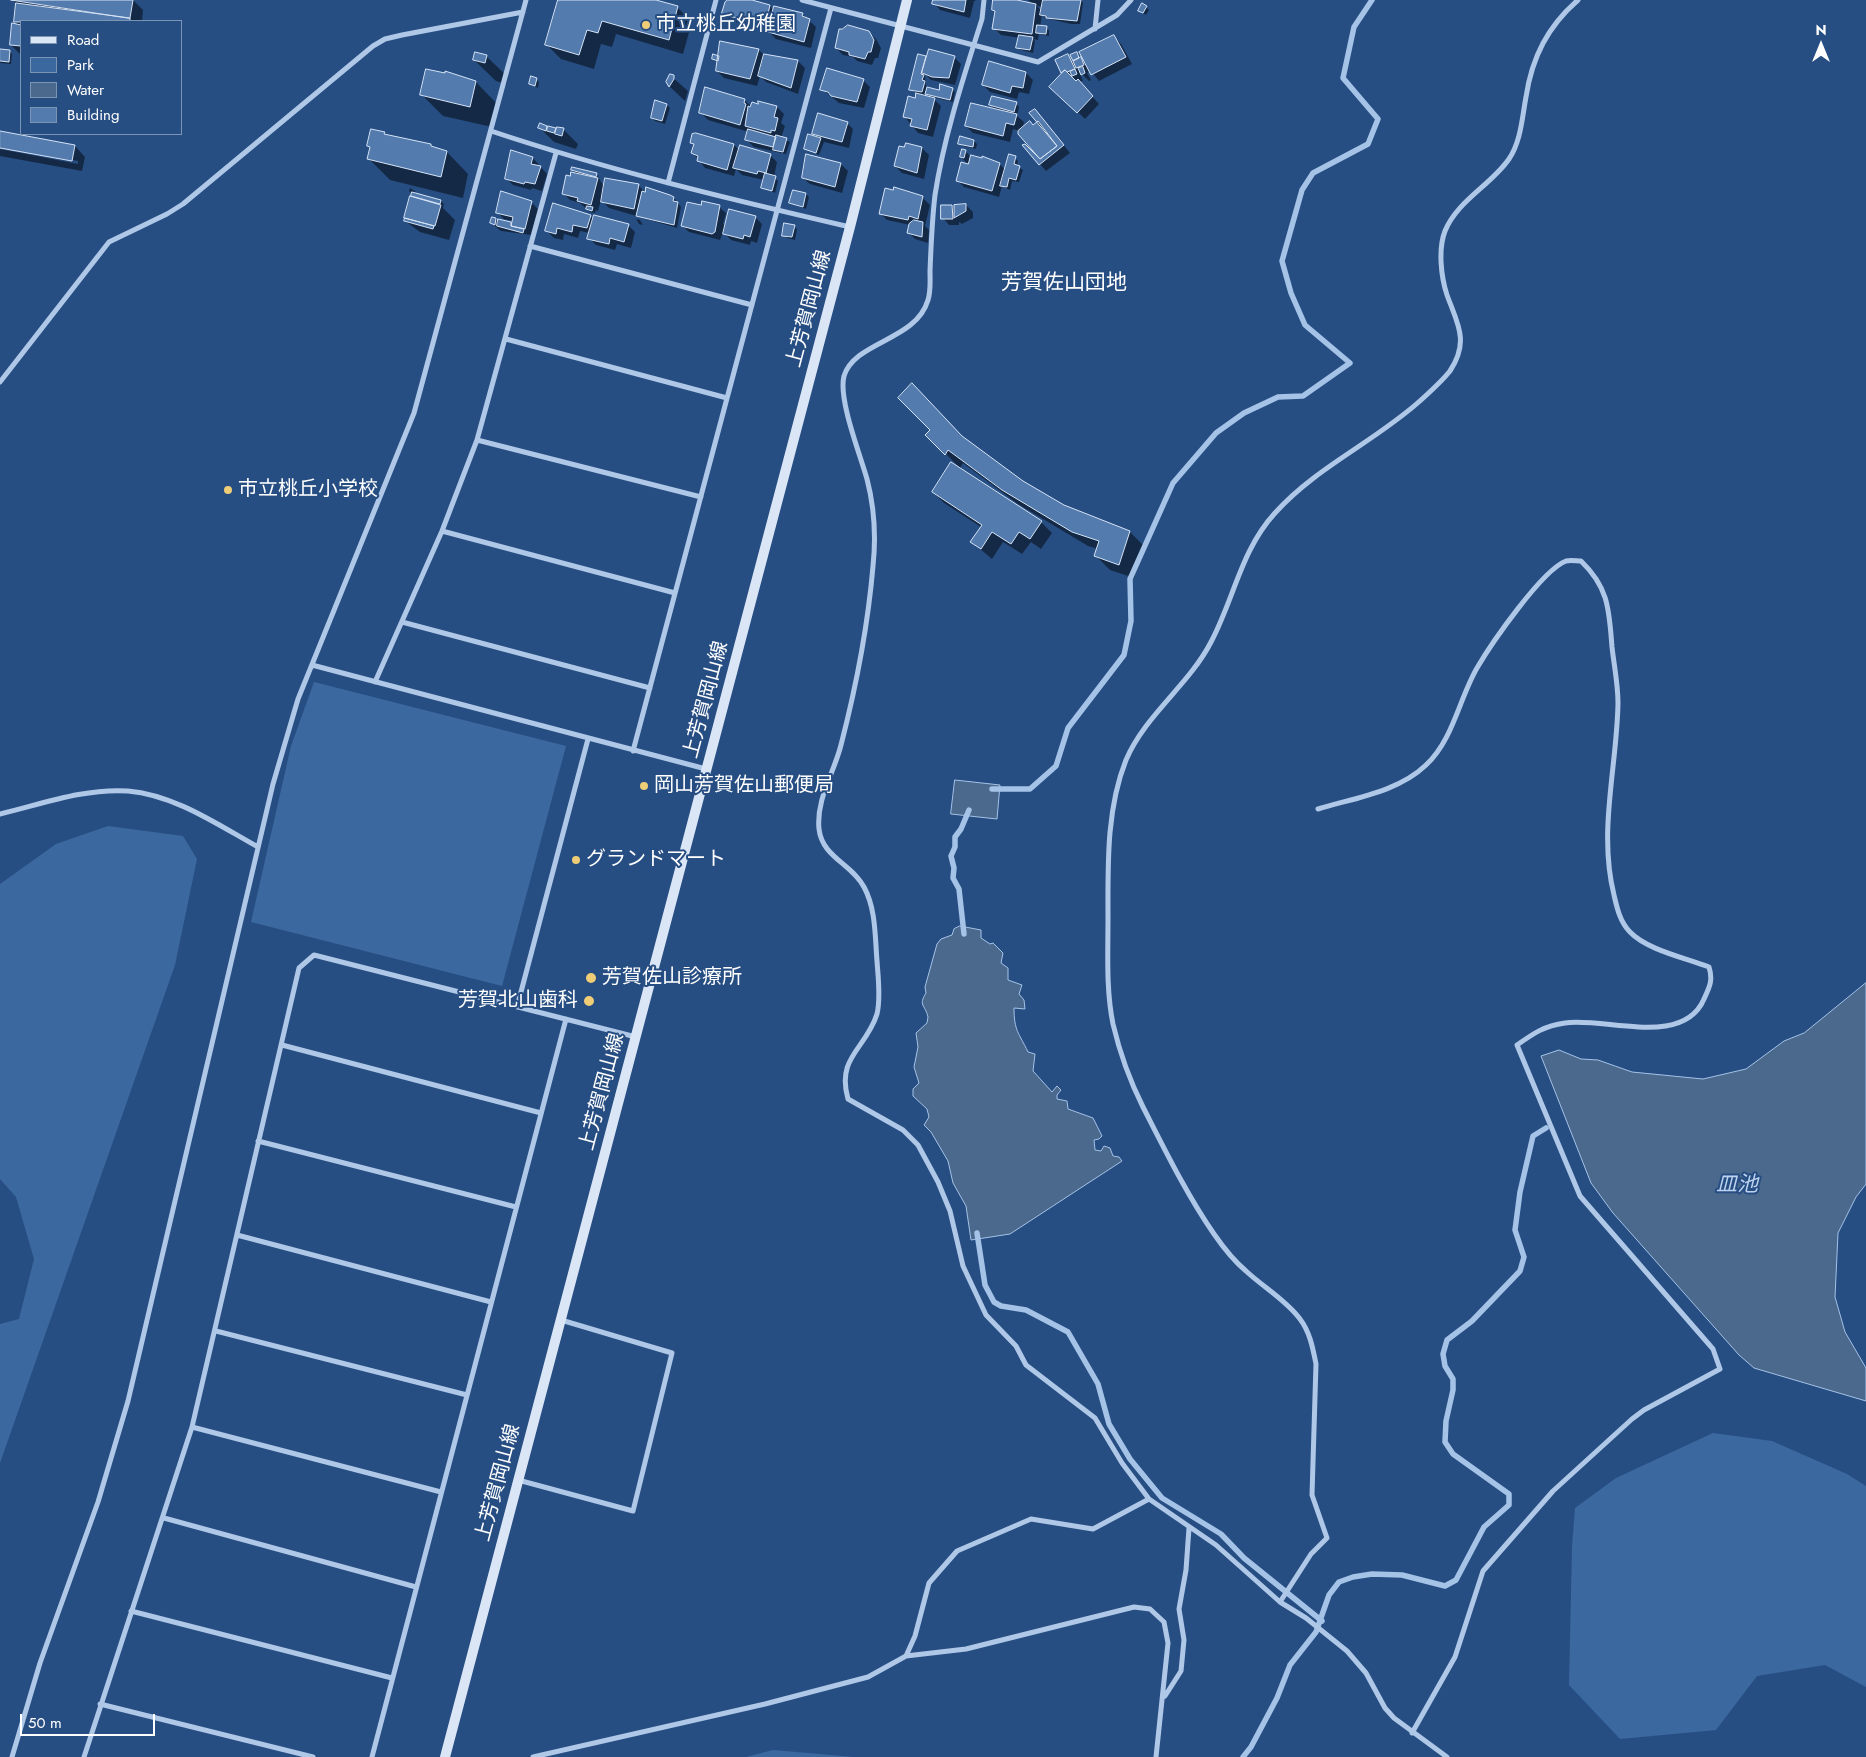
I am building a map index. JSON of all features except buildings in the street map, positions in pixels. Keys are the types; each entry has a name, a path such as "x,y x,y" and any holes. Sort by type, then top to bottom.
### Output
{"main road":[{"name":"上芳賀岡山線","path":"445,1757 850,227 907,0"}],"street":[{"path":"12,1757 40,1662 98,1502 128,1400 286,734 414,413 526,0"},
{"path":"668,183 716,0"},
{"path":"802,0 1038,62 1117,15 1131,0"},
{"path":"984,0 982,19 942,158 935,195 929,299 920,317 902,332 857,358 849,365 843,383 847,409 868,482 872,509 874,565 854,684 840,748 819,811 819,828 821,843 831,854 854,872 864,886 870,901 874,923 878,995 877,1013 863,1041 853,1054 843,1082 848,1098 903,1130 918,1145 938,1182 950,1212 963,1266 986,1315 1016,1346 1026,1365 1095,1418 1122,1463 1149,1499 1216,1545 1280,1602 1316,1625 1347,1651 1366,1673 1385,1708 1412,1733 1447,1757"},
{"path":"1095,29 1098,0"},
{"path":"1280,1602 1311,1554 1327,1538 1312,1495 1316,1373 1312,1345 1301,1320 1243,1269 1214,1234 1170,1157 1125,1068 1112,1020 1108,975 1110,822 1126,760 1141,734 1195,669 1209,647 1225,615 1246,554 1259,532 1277,510 1299,490 1405,415 1450,370 1458,352 1461,333 1457,314 1447,294 1442,271 1444,232 1455,215 1508,160 1518,140 1527,90 1547,32 1562,14 1578,0"},
{"path":"633,751 831,8"},
{"path":"0,382 109,242 167,214 183,204 373,46 385,39 402,34 523,12"},
{"path":"491,131 556,152 668,183 850,227"},
{"path":"375,682 442,531 477,440 556,152"},
{"path":"530,246 752,305"},
{"path":"506,339 727,398"},
{"path":"477,440 701,497"},
{"path":"442,531 675,593"},
{"path":"1318,808 1382,790 1411,778 1428,764 1444,742 1477,668 1529,595 1549,572 1567,561 1581,561 1595,574 1603,590 1609,611 1618,703 1609,794 1608,870 1619,914 1629,932 1644,943 1709,966 1713,980 1703,1002 1694,1013 1679,1023 1661,1028 1567,1022 1543,1027 1517,1045 1580,1196 1713,1349 1720,1369 1644,1410 1632,1419 1553,1491 1483,1571 1455,1657 1412,1733"},
{"path":"402,622 650,688"},
{"path":"312,665 707,770"},
{"path":"518,1007 588,739"},
{"path":"0,814 83,793 129,791 168,800 202,816 258,847"},
{"path":"84,1757 192,1428 299,968 314,955 636,1037"},
{"path":"372,1757 566,1019"},
{"path":"282,1045 541,1113"},
{"path":"258,1141 516,1207"},
{"path":"237,1235 491,1302"},
{"path":"518,1480 633,1511 672,1353 561,1320"},
{"path":"216,1331 467,1395"},
{"path":"192,1428 441,1492"},
{"path":"906,1656 915,1636 930,1583 957,1551 1031,1520 1094,1529 1149,1499"},
{"path":"164,1518 416,1587"},
{"path":"1164,1696 1181,1671 1184,1640 1179,1609 1186,1570 1189,1528"},
{"path":"533,1757 765,1704 868,1677 906,1656 966,1649 1134,1607 1150,1609 1164,1622 1168,1643 1164,1696 1158,1722 1156,1757"},
{"path":"131,1612 392,1678"},
{"path":"100,1704 313,1757"}],"green space":[{"path":"314,682 566,746 502,986 251,922 291,746"},
{"path":"108,826 183,836 197,859 175,965 0,1463 0,1324 19,1319 34,1259 16,1197 0,1179 0,884 56,844"},
{"path":"1713,1433 1772,1441 1847,1474 1866,1486 1866,1687 1825,1665 1757,1676 1716,1730 1620,1739 1569,1685 1572,1547 1575,1508 1616,1478"},
{"path":"773,1750 854,1757 746,1757"}],"water":[{"path":"955,780 1000,785 997,819 951,814"},
{"path":"960,926 981,930 981,938 990,944 993,943 1003,953 1001,963 1008,968 1008,980 1022,985 1019,994 1024,1000 1025,1009 1014,1008 1015,1022 1028,1052 1035,1054 1033,1071 1052,1092 1057,1086 1061,1090 1057,1095 1057,1099 1067,1101 1068,1109 1093,1118 1102,1136 1094,1140 1095,1150 1101,1151 1104,1146 1110,1148 1113,1156 1119,1157 1122,1161 1010,1234 971,1240 966,1206 953,1183 948,1161 931,1132 924,1125 929,1117 927,1109 913,1096 913,1089 919,1083 914,1067 918,1047 916,1033 927,1023 928,1017 922,1003 926,993 925,987 937,944 941,939 952,935 954,929"},
{"name":"皿池","path":"1866,983 1866,1184 1856,1197 1838,1233 1835,1297 1845,1332 1866,1368 1866,1401 1754,1368 1739,1355 1613,1213 1591,1183 1541,1056 1559,1050 1581,1059 1598,1060 1632,1072 1703,1079 1746,1069 1784,1041 1804,1033"}],"waterway":[{"path":"992,789 1030,789 1056,766 1068,728 1124,655 1131,621 1130,579 1173,483 1216,433 1244,413 1278,397 1303,396 1350,363 1305,325 1291,293 1282,261 1302,190 1313,173 1368,144 1378,119 1343,78 1354,27 1372,0"},
{"path":"964,934 959,889 953,878 954,868 951,856 955,847 955,837 961,829 969,810"},
{"path":"1243,1757 1251,1747 1277,1698 1290,1665 1316,1632 1329,1595 1339,1582 1353,1577 1372,1574 1402,1575 1445,1586 1456,1580 1484,1527 1509,1505 1509,1494 1453,1454 1445,1442 1446,1421 1453,1390 1453,1379 1445,1366 1443,1354 1447,1340 1472,1321 1520,1271 1524,1257 1515,1230 1520,1192 1533,1136 1546,1128"},
{"path":"977,1233 985,1285 994,1302 1001,1306 1026,1310 1068,1332 1098,1384 1109,1424 1130,1459 1162,1498 1221,1534 1244,1558 1322,1621"}],"place":[{"name":"市立桃丘幼稚園","path":"646,25"},
{"name":"市立桃丘小学校","path":"228,490"},
{"name":"岡山芳賀佐山郵便局","path":"644,786"},
{"name":"グランドマート","path":"576,860"},
{"name":"芳賀佐山診療所","path":"591,978"},
{"name":"芳賀北山歯科","path":"589,1001"}],"district":[{"name":"芳賀佐山団地","path":"1064,284"}]}
